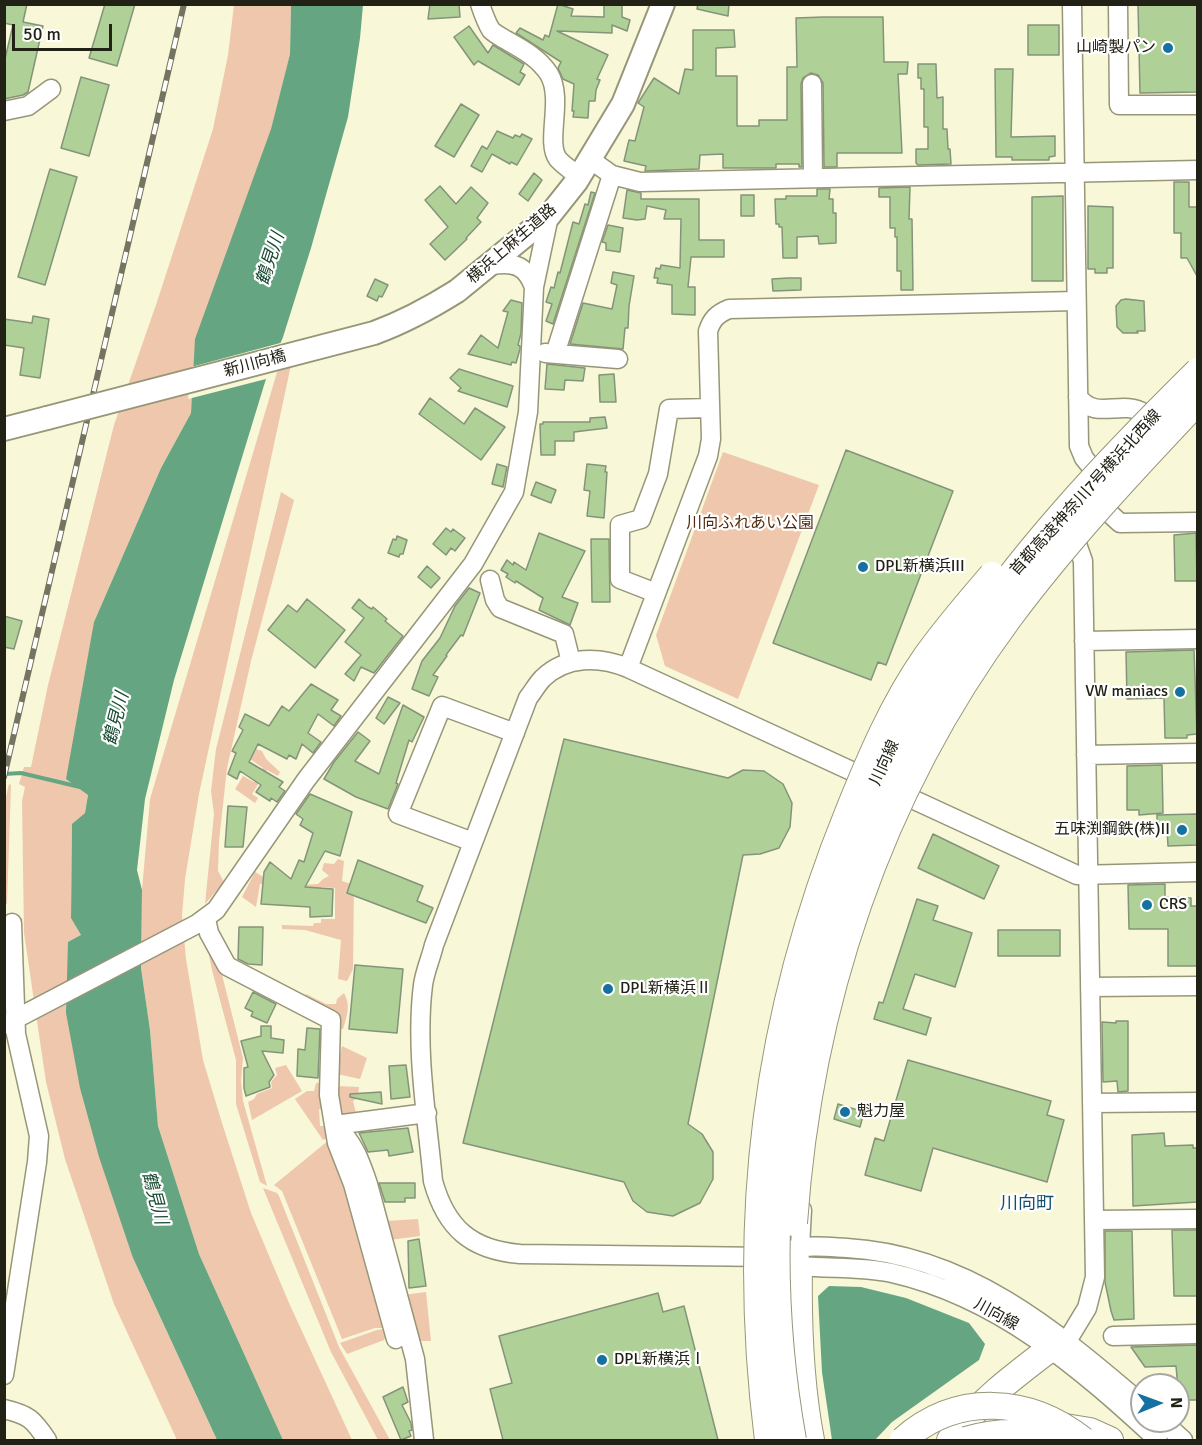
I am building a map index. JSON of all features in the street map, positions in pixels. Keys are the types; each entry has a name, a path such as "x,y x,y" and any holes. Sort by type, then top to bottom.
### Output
{"highway":[{"name":"首都高速神奈川7号横浜北西線","path":"804,1440 794,1336 794,1232 802,1132 818,1041 860,898 883,841 917,768 946,714 976,666 1008,619 1065,546 1101,505 1187,396 1197,370"},
{"name":"首都高速神奈川7号横浜北西線","path":"793,1440 780,1336 777,1236 783,1134 799,1037 813,978 843,880 864,826 901,746 953,656 984,611 1059,518 1114,456 1187,396"},
{"path":"768,1440 760,1382 756,1285 759,1179 765,1126 782,1024 794,974 824,875 841,829 867,766 900,700 924,659 954,619 1051,512 1141,420 1187,396"},
{"path":"800,1256 802,1362 811,1440"},
{"path":"770,1257 773,1336 786,1440"},
{"path":"950,1440 983,1402 1059,1344"},
{"path":"903,1440 925,1424 948,1413 972,1407 1000,1406 1025,1409 1049,1418 1083,1440"},
{"path":"992,1440 1011,1431 1031,1426 1052,1425 1090,1431 1110,1440"},
{"path":"966,1440 1001,1432 1025,1432 1063,1440"}],"main road":[{"name":"横浜上麻生道路","path":"457,291 492,265 549,216 585,168 622,104 663,4"},
{"name":"新川向橋","path":"4,429 374,333 410,318 457,291"}],"street":[{"path":"480,4 493,32 531,56 549,74 555,89 554,152 558,159 640,182 1197,170"},
{"path":"1072,4 1079,446 1084,459 1092,468"},
{"path":"1118,4 1119,105 1197,105"},
{"path":"4,111 28,106 51,89"},
{"path":"813,178 816,89"},
{"path":"555,354 612,175"},
{"path":"15,1019 202,922 216,910 306,780 474,564 514,492 528,412 534,287 549,216"},
{"path":"492,265 508,263 521,267 530,276 534,287"},
{"path":"628,668 708,456 711,439 708,331 712,320 720,312 729,309 1076,301"},
{"path":"530,351 618,359"},
{"name":"川向線","path":"1130,1395 1059,1344 949,1290 889,1272 800,1256 770,1257 773,1182 777,1134 792,1036 818,932 845,855 876,782 917,699 976,608 1038,531 1092,468 1197,360"},
{"path":"1078,397 1084,405 1092,409 1134,407 1144,413"},
{"path":"656,592 620,579 620,525 641,519 658,474 669,409 710,408"},
{"path":"800,1256 803,1184 809,1136 818,1078 836,1000 866,902 910,798 950,719 1012,625 1106,510 1197,411"},
{"path":"1106,510 1120,523 1197,522"},
{"path":"1059,1344 1088,1308 1095,1277 1083,570 1082,555 1073,549"},
{"path":"490,580 495,600 500,608 564,634 571,662"},
{"path":"1084,641 1197,639"},
{"path":"770,1257 503,1253 484,1247 466,1237 450,1221 438,1201 433,1181 421,1047 424,982 434,945 528,698 542,679 571,662 602,660 628,668 1077,874 1197,872"},
{"path":"473,842 398,814 442,706 515,733"},
{"path":"1086,755 1197,753"},
{"path":"202,922 227,966 331,1020 330,1095 337,1143 353,1185 396,1339"},
{"path":"4,1375 39,1136 16,1034 12,923"},
{"path":"1090,987 1197,986"},
{"path":"1092,1103 1197,1102"},
{"path":"335,1125 427,1113"},
{"path":"335,1125 359,1156 368,1184 415,1359 424,1440"},
{"path":"1094,1220 1197,1219"},
{"path":"1113,1336 1197,1334"},
{"name":"川向線","path":"1059,1344 1130,1410"},
{"path":"4,1409 24,1414 38,1425 47,1440"},
{"name":"川向線","path":"1155,1433 1183,1440"}],"green space":[{"path":"234,5 291,5 290,54 271,130 196,339 191,413 161,468 94,622 88,795 85,813 72,825 71,917 81,935 133,1258 217,1440 177,1440 114,1304 65,1159 46,1082 24,933 22,801 25,787 19,784 24,767 31,767 48,685 114,425 213,129 228,55"},
{"path":"291,365 199,794 185,879 182,915 186,959 203,1060 251,1213 289,1303 352,1440 283,1440 199,1254 158,1126 150,1030 141,968 142,890 150,799 278,369"},
{"name":"川向ふれあい公園","path":"723,452 819,485 738,699 665,666 656,635"},
{"path":"281,492 294,500 251,661 227,768 218,871 224,882 205,904 214,814 211,791 216,749"},
{"path":"256,749 262,751 266,759 280,772 278,776 267,770 252,794 258,798 255,803 235,789 243,776 254,782 263,768 250,759"},
{"path":"9,784 11,785 7,904 4,904 4,805"},
{"path":"338,859 344,861 342,881 354,885 353,969 347,981 338,979 341,940 305,930 282,929 282,925 313,926 314,923 321,923 321,919 335,919 335,888 321,887 320,893 287,886 318,884 329,876 322,870 324,863 334,864"},
{"path":"255,872 272,882 271,885 260,884 256,907 242,897"},
{"path":"206,940 221,971 243,1058 241,1081 243,1101 267,1186 260,1182 236,1104 236,1060"},
{"path":"344,993 348,1006 343,1029 338,1029 304,998 306,994 326,1004 336,1004 337,999"},
{"path":"342,1046 367,1058 360,1079 337,1074"},
{"path":"286,1065 302,1091 252,1120 248,1102 257,1094 272,1088 271,1082 277,1075 275,1068"},
{"path":"327,1082 328,1109 319,1109 320,1126 329,1126 330,1137 323,1140 295,1099 307,1091 314,1091 316,1083"},
{"path":"336,1086 359,1087 358,1098 353,1101 357,1117 338,1122"},
{"path":"329,1140 388,1328 375,1328 342,1339 282,1191 274,1185"},
{"path":"263,1188 279,1196 339,1347 390,1440 378,1440 331,1352"},
{"path":"418,1219 420,1236 389,1240 386,1221"},
{"path":"426,1292 431,1341 419,1341 403,1295"},
{"path":"384,1329 387,1333 384,1340 347,1354 340,1343 377,1330"}],"water":[{"name":"鶴見川","path":"291,5 363,5 348,117 311,248 283,337 265,382 174,680 145,799 137,870 142,890 141,968 150,1030 158,1126 199,1254 283,1440 217,1440 133,1258 99,1157 80,1088 66,1013 68,942 81,935 71,918 72,824 85,813 88,795 66,779 94,622 161,468 191,413 195,339 271,129 290,54"},
{"path":"829,1286 861,1287 906,1298 969,1323 985,1344 979,1360 892,1422 875,1440 832,1440 822,1372 818,1296"}],"pier":[{"path":"284,342 270,378 188,399 191,367"}],"building":[{"path":"4,4 27,4 23,22 43,26 28,92 4,99 4,63 13,25 4,23"},
{"path":"105,4 135,4 117,66 89,58"},
{"path":"430,4 459,4 460,17 428,19"},
{"path":"558,4 573,9 571,16 604,17 604,4 622,4 622,17 630,20 627,31 612,25 612,33 557,31 608,55 597,79 600,80 595,101 589,101 588,118 573,117 574,84 563,79 558,68 561,62 516,33 520,28 543,40 545,35 549,37"},
{"path":"698,4 729,4 728,16 697,9"},
{"name":"山崎製パン","path":"1138,4 1197,4 1197,92 1140,93"},
{"path":"883,17 884,62 908,62 907,74 898,74 902,153 837,153 837,167 824,167 823,83 818,75 811,73 803,78 801,84 802,167 799,167 799,164 776,164 776,168 723,168 723,154 700,155 699,169 645,171 646,166 624,161 629,140 635,141 644,107 638,103 654,78 679,94 685,69 693,70 693,30 734,30 735,47 716,48 716,76 737,76 737,126 759,126 759,120 787,120 787,67 797,67 796,18"},
{"path":"1028,25 1059,25 1059,55 1028,55"},
{"path":"469,26 488,53 493,45 524,64 520,72 525,75 519,85 478,61 474,65 454,37"},
{"path":"918,64 936,64 937,98 943,97 943,129 947,129 951,164 918,165 916,163 916,149 928,149 928,127 924,127 924,89 921,89 921,78 918,78"},
{"path":"995,69 1013,69 1011,137 1055,136 1055,156 1049,157 1049,160 1012,160 1012,157 996,157"},
{"path":"81,77 109,85 89,156 61,148"},
{"path":"461,104 479,115 454,157 435,146"},
{"path":"497,131 513,138 515,135 520,137 522,134 532,139 517,165 511,162 510,164 492,154 482,172 471,166 482,146 487,149"},
{"path":"50,169 77,177 45,285 18,277"},
{"path":"534,173 542,180 528,201 519,194"},
{"path":"1174,182 1189,182 1189,207 1197,207 1197,276 1187,258 1181,258 1181,233 1174,233"},
{"path":"440,186 456,204 471,187 488,203 477,218 481,222 445,260 430,244 448,227 425,200"},
{"path":"910,187 909,219 912,219 913,290 901,290 901,271 897,271 897,237 895,237 895,228 890,228 890,197 879,197 879,188"},
{"path":"817,189 830,189 829,199 833,199 833,213 836,213 836,243 819,244 818,236 797,237 797,258 783,258 782,227 776,224 775,199 786,199 786,196 817,196"},
{"path":"627,190 641,193 641,199 699,199 699,240 724,240 724,257 691,257 688,287 695,287 695,315 672,314 672,285 657,283 658,278 654,278 656,268 660,269 661,265 680,268 681,219 664,219 666,210 647,206 645,219 623,218"},
{"path":"591,192 595,193 553,324 546,321 552,304 546,302 551,287 554,288 558,272 560,273 573,222 579,224"},
{"path":"741,195 754,195 754,216 741,216"},
{"path":"1063,196 1063,281 1032,281 1032,197"},
{"path":"1088,206 1113,207 1113,268 1107,268 1107,273 1095,273 1095,269 1088,269"},
{"path":"608,225 623,228 620,252 606,250 606,243 602,242"},
{"path":"613,272 634,276 628,328 625,328 623,349 570,344 583,303 612,309 617,285 611,283"},
{"path":"801,278 801,290 773,291 772,279"},
{"path":"375,279 388,285 382,297 379,296 377,301 367,296"},
{"path":"511,300 522,303 521,333 518,345 520,349 516,363 512,362 511,365 468,354 481,335 498,348 508,312 503,311"},
{"path":"1121,300 1144,301 1145,331 1123,333 1117,327 1116,306"},
{"path":"33,316 49,319 40,378 20,375 24,348 4,345 4,319 32,323"},
{"path":"547,364 585,368 583,381 565,380 564,390 545,389"},
{"path":"459,369 513,386 507,407 458,391 461,388 450,378"},
{"path":"614,374 616,402 600,402 599,375"},
{"path":"430,398 464,424 475,408 505,427 481,460 419,414"},
{"path":"605,417 607,428 574,432 574,441 555,441 555,455 541,455 540,424 543,422 590,422 590,418"},
{"name":"DPL新横浜III","path":"846,450 953,491 886,665 878,662 871,680 773,643"},
{"path":"497,464 507,467 503,487 492,484"},
{"path":"587,464 606,466 604,518 587,516 590,491 584,490"},
{"path":"536,482 556,490 551,503 531,495"},
{"path":"446,528 451,532 453,529 465,538 455,551 451,548 446,555 433,544"},
{"path":"539,533 585,551 562,597 578,603 570,625 539,610 543,598 506,577 508,574 501,570 507,560 526,570"},
{"path":"1196,533 1197,581 1175,581 1174,535"},
{"path":"397,536 407,540 403,554 399,557 388,553 393,539 396,540"},
{"path":"591,539 609,539 610,602 592,602"},
{"path":"427,566 440,578 431,588 418,577"},
{"path":"469,588 480,593 463,636 461,635 433,675 438,677 429,696 412,689 422,661 440,638 455,606"},
{"path":"307,599 345,630 315,668 268,630 288,605 297,612"},
{"path":"359,599 368,607 372,609 373,607 403,636 374,673 361,667 354,681 345,674 361,655 345,642 364,618 352,608"},
{"path":"4,616 22,621 14,649 4,647"},
{"name":"VW maniacs","path":"1194,650 1197,734 1187,735 1187,738 1165,738 1164,698 1127,699 1126,652"},
{"path":"311,684 338,700 331,710 341,716 334,726 318,714 308,733 321,742 313,753 302,744 296,759 289,755 287,759 258,744 249,762 283,782 279,787 285,791 277,802 271,798 270,801 256,792 261,785 240,771 237,779 228,774 236,753 232,751 243,730 239,727 245,714 269,726 282,706 289,711"},
{"path":"388,697 400,703 384,724 376,718"},
{"path":"403,705 424,717 412,742 409,740 396,783 398,784 388,809 356,797 324,779 334,762 358,732 370,741 355,761 379,774"},
{"name":"DPL新横浜Ⅱ","path":"564,739 728,778 743,770 764,771 783,784 792,803 790,827 779,848 760,854 743,855 688,1124 702,1134 713,1152 713,1179 700,1203 673,1216 647,1212 633,1201 624,1182 463,1143"},
{"path":"1162,765 1163,813 1139,815 1139,810 1127,810 1127,766"},
{"path":"310,794 352,812 340,856 325,851 305,887 333,889 332,916 310,917 310,907 261,904 264,872 270,862 291,879 299,860 304,862 313,833 300,825 303,819 296,814"},
{"path":"228,806 247,807 243,847 225,847"},
{"name":"五味渕鋼鉄(株)II","path":"1197,814 1197,845 1168,846 1167,829 1157,830 1157,815"},
{"path":"933,834 999,866 984,899 918,868"},
{"path":"358,860 423,886 417,901 433,908 426,923 347,893"},
{"path":"1165,884 1165,897 1191,898 1191,906 1197,906 1197,966 1168,966 1168,929 1129,929 1128,885"},
{"path":"917,899 938,906 933,920 972,933 955,987 915,974 903,1009 931,1018 926,1035 874,1019 879,1002 883,1003"},
{"path":"239,927 263,927 262,965 248,964 238,959"},
{"path":"998,930 1060,930 1060,956 998,956"},
{"path":"355,965 403,969 397,1033 349,1029"},
{"path":"253,992 276,1004 267,1023 251,1016 253,1012 245,1008"},
{"path":"1116,1021 1128,1021 1128,1091 1118,1092 1117,1081 1103,1082 1102,1022 1116,1023"},
{"path":"261,1026 271,1026 271,1038 284,1040 283,1053 262,1051 274,1075 269,1082 270,1087 246,1096 244,1068 248,1067 241,1041 261,1036"},
{"path":"307,1028 320,1029 318,1078 297,1076 298,1049 305,1050"},
{"path":"908,1060 1051,1101 1047,1115 1064,1120 1047,1182 933,1148 921,1191 865,1175 875,1138 884,1141"},
{"path":"406,1065 410,1097 391,1099 389,1066"},
{"path":"381,1092 382,1104 350,1097 350,1094"},
{"path":"838,1104 864,1112 860,1127 834,1119"},
{"path":"408,1128 413,1152 389,1156 388,1150 368,1152 359,1133"},
{"path":"1164,1133 1165,1146 1193,1145 1193,1148 1197,1148 1197,1202 1133,1206 1132,1135"},
{"path":"379,1183 415,1183 415,1198 405,1198 405,1202 385,1202"},
{"path":"1172,1230 1197,1230 1197,1296 1174,1296"},
{"path":"1105,1231 1132,1231 1134,1319 1114,1320 1111,1311 1105,1282"},
{"path":"419,1239 426,1286 409,1288 408,1241"},
{"name":"DPL新横浜Ⅰ","path":"658,1293 663,1312 684,1306 718,1440 503,1440 490,1389 512,1383 499,1336"},
{"path":"1197,1345 1197,1400 1190,1400 1190,1373 1177,1373 1176,1366 1145,1367 1131,1347"},
{"path":"403,1387 408,1402 402,1405 412,1430 409,1431 411,1436 401,1440 383,1397"}],"waterway":[{"path":"4,774 21,773 80,787"}],"railway":[{"path":"4,777 184,4"}],"place":[{"name":"山崎製パン","path":"1168,48"},
{"name":"DPL新横浜III","path":"863,567"},
{"name":"VW maniacs","path":"1180,692"},
{"name":"五味渕鋼鉄(株)II","path":"1182,830"},
{"name":"CRS","path":"1147,905"},
{"name":"DPL新横浜Ⅱ","path":"608,989"},
{"name":"魁力屋","path":"845,1112"},
{"name":"DPL新横浜Ⅰ","path":"602,1360"}],"district":[{"name":"川向町","path":"1027,1204"}]}
